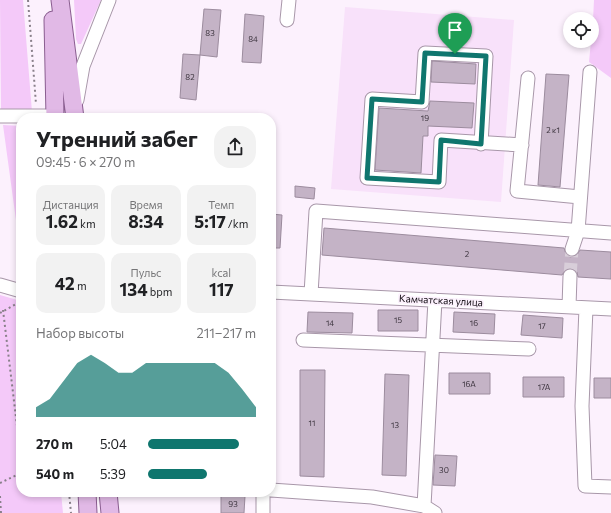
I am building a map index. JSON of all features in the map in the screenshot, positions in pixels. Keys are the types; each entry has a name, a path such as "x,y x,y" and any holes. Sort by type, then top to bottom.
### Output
{"main road":[{"path":"52,0 55,113"},
{"path":"60,0 75,113"},
{"path":"86,497 88,513"},
{"path":"108,497 110,513"}],"street":[{"path":"75,113 83,66 109,0"},
{"path":"287,20 289,0"},
{"path":"481,144 486,56 425,53 422,102 372,99 367,178 439,182 441,140 481,144 522,145"},
{"path":"572,249 578,230 590,72"},
{"path":"528,78 517,191 580,196"},
{"path":"0,116 16,116"},
{"path":"311,294 316,211 611,233"},
{"path":"569,306 570,276"},
{"path":"0,285 16,290"},
{"name":"Камчатская улица","path":"276,292 611,309"},
{"path":"276,490 364,496 430,510 435,300"},
{"path":"586,308 582,406 585,486 611,487"},
{"path":"303,340 529,348"},
{"path":"263,497 263,513"}],"path":[{"path":"28,0 37,113"},
{"path":"0,313 16,304"},
{"path":"3,310 16,418"},
{"path":"0,483 16,475"},
{"path":"0,496 1,513"},
{"path":"69,497 71,513"}],"shaded area":[{"path":"0,0 23,0 32,112 1,109"},
{"path":"74,0 101,0 81,44 78,44 76,39"},
{"path":"594,0 611,0 611,78 589,62 590,48 599,48 599,12 593,12"},
{"path":"345,7 514,20 501,202 331,189"},
{"path":"3,125 16,126 16,220"},
{"path":"0,295 16,300 16,497 61,497 63,513 0,513"}],"building":[{"path":"204,9 221,10 217,57 200,55"},
{"path":"245,14 264,16 261,63 242,62"},
{"path":"183,54 200,55 196,100 180,98"},
{"path":"432,61 476,64 475,84 431,82"},
{"path":"546,74 569,75 560,187 538,185"},
{"path":"430,101 474,103 472,128 428,126 428,136 423,136 421,173 375,170 379,108 428,111"},
{"path":"295,186 315,188 314,199 295,197"},
{"path":"276,214 282,215 280,248 276,248"},
{"path":"324,228 564,248 566,254 570,257 577,255 580,250 611,252 611,279 578,277 577,272 571,268 566,269 562,275 322,255"},
{"path":"378,310 418,310 418,331 378,331"},
{"path":"308,312 353,313 352,333 307,332"},
{"path":"454,312 495,314 494,334 453,332"},
{"path":"523,315 563,318 562,338 521,335"},
{"path":"300,370 325,370 324,477 300,476"},
{"path":"449,373 490,373 490,394 449,394"},
{"path":"385,374 409,375 406,476 382,475"},
{"path":"523,377 564,377 564,397 523,397"},
{"path":"594,378 611,378 611,398 594,398"},
{"path":"435,455 457,456 455,486 433,485"},
{"path":"221,497 245,497 244,513 221,513"}],"tunnel":[{"path":"570,276 572,249"}],"route":[{"path":"425,53 455,54 486,56 481,144 441,140 439,182 367,178 372,99 422,102 425,53"}]}
